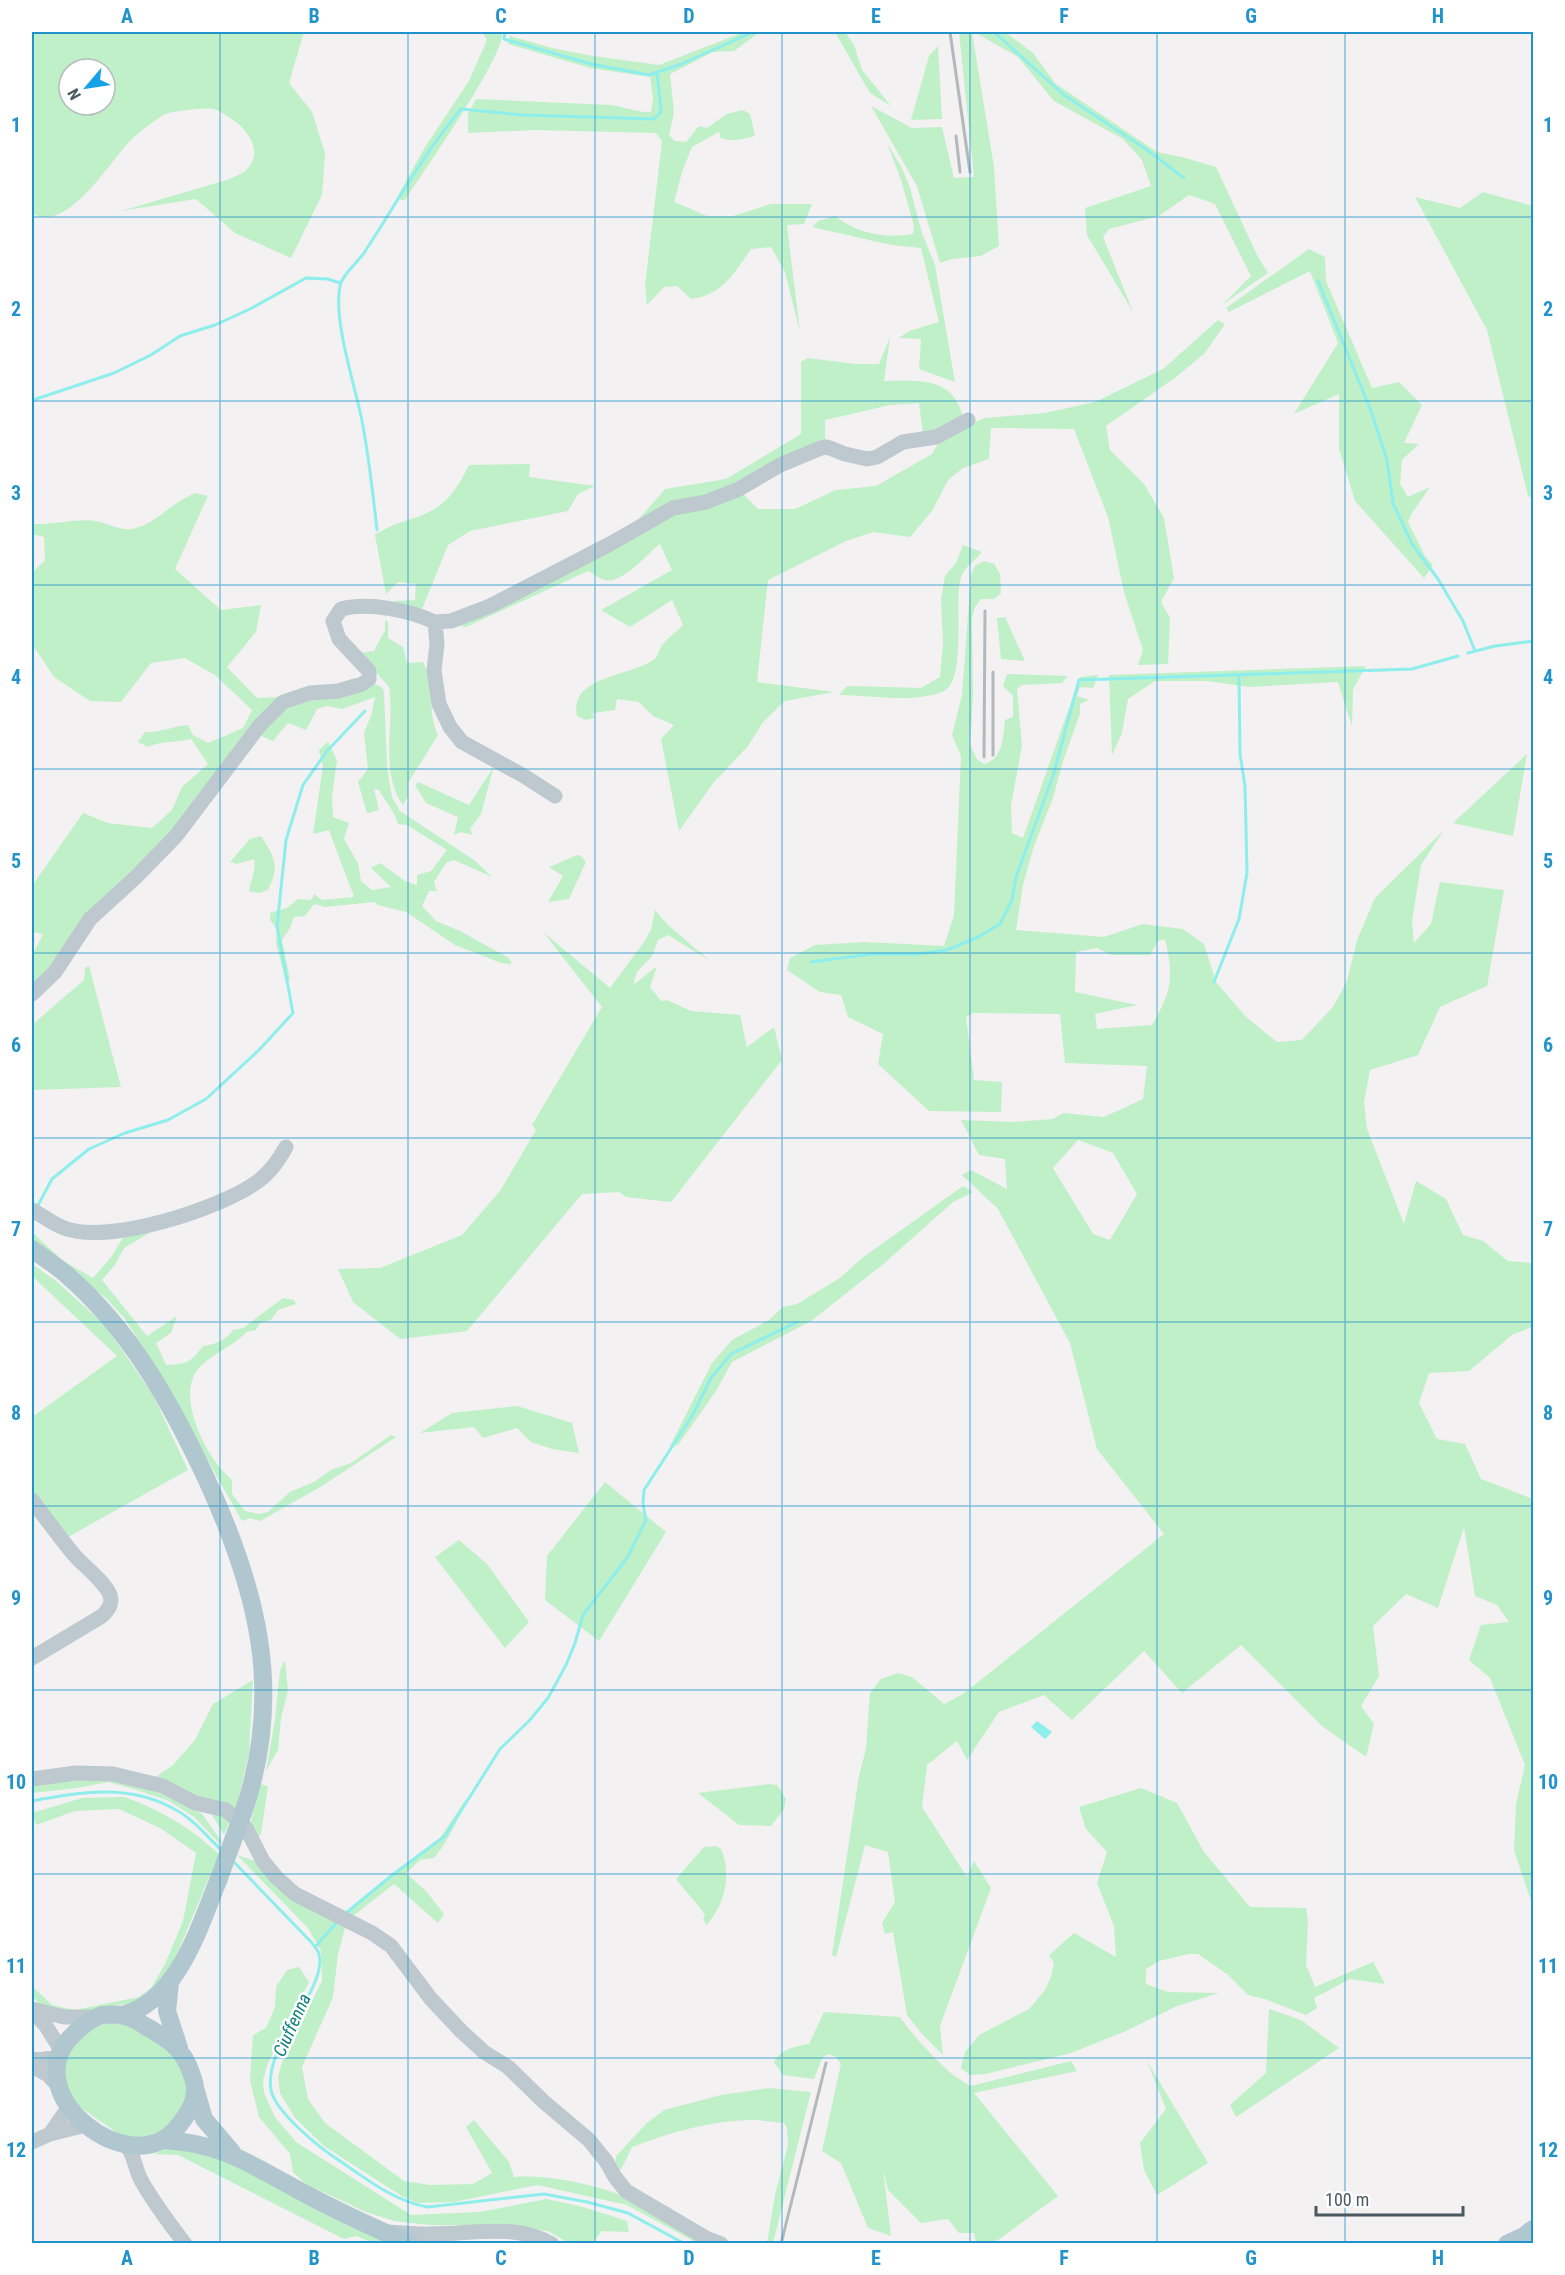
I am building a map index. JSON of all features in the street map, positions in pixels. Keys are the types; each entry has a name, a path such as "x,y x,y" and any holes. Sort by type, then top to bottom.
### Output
{"main road":[{"path":"32,1249 67,1275 102,1310 119,1329 149,1371 198,1462 239,1557 255,1614 264,1680 264,1705 259,1746 243,1813 218,1881 170,1983 167,2011 180,2049 188,2063 204,2118 236,2155"},
{"path":"170,1983 148,2002 122,2014 97,2017 79,2029 59,2053 58,2087 69,2108 86,2125 126,2145 142,2146 158,2142 197,2143 236,2155 303,2192 411,2244"},
{"path":"122,2014 161,2034 180,2049"},
{"path":"158,2142 186,2115 195,2091"},
{"path":"1507,2244 1524,2236 1533,2228"},
{"path":"1533,2228 1533,2244"}],"street":[{"path":"32,994 56,972 90,919 176,836 260,725 283,702 310,693 338,691 362,684 369,679 369,670 339,639 333,621 341,609 353,606 390,610 415,613 435,622 451,621 490,606 610,544 673,508 706,502 739,489 780,465 821,448 827,447 867,459 877,458 903,442 936,437 968,420"},
{"path":"435,622 437,644 434,670 439,704 450,727 462,742 555,796"},
{"path":"32,1210 64,1228 87,1232 119,1230 195,1213 222,1202 257,1182 276,1165 286,1147"},
{"path":"32,1500 74,1554 102,1582 111,1601 109,1609 102,1616 32,1658"},
{"path":"32,1779 76,1773 113,1774 163,1786 195,1803 226,1810 246,1828 263,1861 276,1877 295,1894 372,1934 391,1947 430,1999 461,2031 484,2052 508,2067 544,2102 589,2140 626,2191 706,2238 721,2244"},
{"path":"32,2010 64,2017 97,2017"},
{"path":"32,2010 46,2026 59,2053 39,2060 32,2059"},
{"path":"32,2066 48,2075 58,2087"},
{"path":"50,2134 69,2108"},
{"path":"32,2142 50,2134 86,2125"},
{"path":"141,2179 144,2158 158,2142"},
{"path":"126,2145 135,2159 141,2179 185,2244"},
{"path":"382,2231 428,2234 483,2230 536,2235 552,2244"}],"green space":[{"path":"32,32 304,32 289,83 312,112 325,153 322,195 291,258 235,233 196,199 121,211 230,179 246,170 254,156 252,141 236,122 214,109 184,110 164,115 131,140 98,180 72,206 58,214 45,217 32,213"},
{"path":"482,32 502,33 490,65 461,115 405,200 396,199 425,147 469,81 487,40"},
{"path":"744,32 760,32 734,51 713,52 670,74 674,113 669,135 675,141 686,142 699,126 707,128 727,114 743,110 750,114 755,136 728,140 719,137 721,136 719,132 692,147 674,202 707,216 733,216 771,204 812,204 804,224 787,225 800,332 785,272 771,247 751,249 727,282 711,293 691,299 677,286 664,287 647,305 645,286 662,141 656,133 534,130 468,133 468,114 476,99 612,105 651,112 653,98 650,77 590,68 508,44 510,36 552,48 593,56 659,65"},
{"path":"835,32 845,32 854,45 862,70 891,106 870,93"},
{"path":"959,32 972,32 994,167 999,246 981,256 952,259 940,263 917,186 871,106 912,128 942,127 954,178 974,177"},
{"path":"974,32 1005,32 1032,52 1056,84 1157,152 1216,167 1257,255 1268,273 1223,304 1251,276 1215,204 1189,195 1159,216 1109,229 1103,237 1133,312 1087,235 1085,208 1151,186 1142,160 1123,139 1054,101 1018,57"},
{"path":"938,46 942,119 911,120 929,56"},
{"path":"887,143 902,168 910,188 922,233 935,265 955,382 919,369 921,339 899,338 909,331 939,322 921,248 891,245 812,227 818,221 835,216 852,227 872,233 892,236 913,234 914,226 901,180"},
{"path":"1483,192 1533,206 1533,498 1528,496 1487,330 1415,197 1460,208"},
{"path":"1309,249 1325,257 1326,281 1372,388 1399,382 1422,405 1404,443 1419,444 1402,460 1400,484 1408,497 1430,487 1408,522 1425,556 1433,565 1424,578 1355,501 1339,449 1339,394 1294,414 1338,343 1310,271 1229,312 1226,308"},
{"path":"1218,320 1225,324 1205,353 1176,377 1106,426 1110,450 1144,484 1164,518 1174,578 1161,602 1170,618 1168,664 1138,665 1143,650 1124,592 1108,517 1074,429 991,428 989,459 963,468 948,480 932,511 910,537 873,532 846,541 768,580 757,682 834,692 785,701 763,722 748,746 714,782 679,831 661,739 674,725 653,716 639,702 617,699 615,710 593,713 594,718 586,720 577,716 577,703 582,693 591,685 643,666 653,660 663,644 683,625 672,600 630,627 601,610 672,570 660,544 627,573 612,580 605,580 588,571 466,627 452,624 674,512 742,493 758,509 795,509 836,490 876,486 932,454 942,437 984,418 1045,413 1095,402 1163,369"},
{"path":"890,337 884,381 922,382 943,388 952,394 963,418 923,435 919,403 890,405 825,420 825,442 739,487 637,521 665,489 726,479 801,434 801,362 808,358 856,364 879,364"},
{"path":"530,464 529,477 595,486 578,494 568,511 470,531 448,545 422,609 393,606 395,601 415,600 416,584 398,582 386,594 375,535 437,507 454,491 469,465"},
{"path":"196,493 208,496 175,569 221,610 261,605 256,632 227,667 257,698 282,697 130,882 32,986 32,956 43,934 32,932 32,886 83,813 108,823 152,828 172,810 182,787 208,764 191,739 159,743 148,747 138,742 145,732 188,725 193,735 208,743 243,728 252,710 215,675 185,658 151,663 121,702 90,701 54,677 32,646 32,573 45,560 44,537 32,534 32,524 90,520 132,529 149,523"},
{"path":"963,545 982,552 961,576 957,657 951,684 944,691 920,697 839,695 847,686 921,688 940,677 943,643 941,599 945,576 956,563"},
{"path":"984,561 994,564 1000,574 1001,593 994,599 981,599 975,607 972,618 973,696 970,745 977,759 984,764 995,758 1001,746 1005,720 1013,717 1013,696 1003,686 1007,674 1068,676 1062,683 1022,685 1017,689 1022,746 1011,805 1012,833 1023,838 1080,677 1098,675 1093,688 1080,687 1077,696 1089,700 1080,704 1080,714 1063,761 1053,798 1033,849 1023,885 1016,930 1104,937 1143,924 1183,929 1204,944 1216,982 1246,1017 1277,1042 1302,1040 1333,1007 1347,981 1357,940 1375,898 1444,830 1421,865 1412,921 1414,943 1431,924 1440,882 1504,890 1487,986 1440,1007 1418,1055 1370,1070 1364,1102 1367,1129 1404,1224 1416,1181 1446,1199 1463,1235 1483,1241 1508,1261 1533,1263 1532,1327 1512,1335 1469,1371 1429,1373 1419,1403 1437,1439 1465,1444 1481,1479 1533,1499 1534,1910 1514,1850 1516,1804 1525,1765 1490,1678 1469,1660 1481,1625 1509,1622 1497,1605 1475,1596 1464,1527 1438,1608 1406,1594 1373,1626 1379,1676 1361,1706 1374,1724 1366,1757 1322,1726 1241,1645 1182,1693 1144,1651 1072,1720 1044,1695 999,1712 967,1760 957,1741 927,1765 922,1807 967,1877 974,1861 991,1888 940,2026 943,2055 907,2015 893,1932 885,1934 882,1923 895,1902 888,1852 865,1845 836,1957 832,1955 859,1776 866,1749 870,1693 881,1679 898,1673 912,1677 944,1704 963,1694 1164,1534 1097,1449 1070,1343 998,1209 962,1175 971,1170 1007,1189 1005,1159 979,1155 961,1120 1013,1122 1053,1119 1063,1113 1104,1117 1143,1099 1147,1066 1065,1063 1060,1014 973,1013 966,1017 974,1080 1002,1082 1001,1112 929,1111 878,1064 883,1034 848,1017 841,995 820,992 787,970 790,958 815,945 865,942 944,946 954,915 961,756 952,735 962,695 971,575 975,566","holes":["1165,939 1170,964 1169,984 1164,1003 1152,1025 1097,1029 1095,1014 1137,1005 1075,992 1076,952 1097,948 1111,955 1150,955 1158,941","1078,1140 1113,1153 1137,1194 1110,1240 1093,1234 1053,1168"]},
{"path":"1005,617 1025,661 1001,659 997,618"},
{"path":"385,620 388,622 388,638 403,647 407,663 423,662 427,671 432,716 438,735 408,783 408,796 403,805 396,792 390,763 389,687 359,653 374,651 385,630"},
{"path":"1366,666 1353,689 1352,726 1338,682 1250,687 1207,681 1155,681 1128,699 1122,733 1112,755 1109,675"},
{"path":"374,684 382,687 384,692 387,767 392,797 400,811 474,860 492,877 454,860 446,863 434,882 437,891 429,891 422,906 436,921 460,931 509,958 512,964 501,963 455,945 406,912 378,905 375,902 325,907 314,904 305,916 294,917 282,940 290,979 286,982 276,943 277,929 270,920 270,913 287,908 298,899 311,900 314,894 322,900 354,897 329,830 313,834 323,766 319,750 328,742 337,760 332,796 333,817 349,823 344,839 358,863 361,881 372,890 391,887 371,868 380,863 405,881 417,885 417,875 431,871 447,850 407,825 398,824 379,790 374,789 379,810 367,813 358,782 368,769 364,733 372,713 375,697 342,709 327,706 317,709 306,730 288,723 273,741 259,735 285,703"},
{"path":"1527,754 1513,836 1453,823"},
{"path":"494,766 481,814 470,829 473,835 461,832 454,835 458,817 426,803 415,785 418,782 469,805"},
{"path":"261,836 273,856 275,868 268,890 259,893 249,891 254,871 254,859 237,864 230,862 250,839"},
{"path":"577,855 586,862 569,899 548,902 563,876 549,867"},
{"path":"655,910 667,924 710,961 668,935 658,940 652,956 637,972 633,985 657,966 650,987 661,1001 667,1000 691,1011 740,1015 747,1047 774,1027 782,1060 671,1202 626,1197 619,1192 582,1194 467,1331 400,1339 353,1302 338,1269 380,1268 462,1235 500,1191 536,1130 532,1125 602,1007 543,932 610,988 651,930"},
{"path":"89,966 121,1087 32,1090 32,1025 84,980 85,968"},
{"path":"963,1186 973,1192 953,1202 881,1266 811,1321 732,1362 716,1391 678,1445 670,1446 712,1363 732,1340 769,1320 783,1307 797,1304 840,1278 862,1258"},
{"path":"170,1221 124,1248 115,1265 102,1280 147,1336 177,1316 171,1333 156,1343 166,1365 188,1362 203,1346 220,1341 233,1330 243,1328 283,1298 294,1300 296,1304 278,1310 271,1320 260,1323 256,1330 246,1332 207,1361 196,1372 191,1384 190,1399 198,1430 214,1459 232,1480 232,1494 245,1511 259,1514 268,1512 290,1492 314,1482 331,1470 351,1463 391,1435 396,1437 322,1486 260,1521 250,1518 242,1521 154,1365 125,1319 107,1299 32,1242 32,1232 62,1260 93,1278 112,1256 126,1232"},
{"path":"32,1264 56,1281 104,1324 153,1395 188,1470 68,1537 32,1493 32,1417 117,1356 32,1276"},
{"path":"517,1406 572,1423 579,1453 552,1449 531,1442 517,1428 483,1438 474,1427 420,1433 452,1413"},
{"path":"605,1482 666,1532 599,1641 545,1600 547,1556"},
{"path":"459,1540 487,1564 529,1622 505,1648 435,1557"},
{"path":"285,1660 288,1690 281,1718 278,1750 266,1771 275,1720 280,1670"},
{"path":"253,1680 249,1753 235,1813 196,1801 154,1778 173,1765 195,1740 213,1704"},
{"path":"112,1778 176,1798 202,1814 222,1842 220,1844 194,1817 169,1801 108,1782 32,1793 32,1784"},
{"path":"260,1784 268,1786 261,1834 257,1839 251,1822"},
{"path":"769,1784 777,1785 786,1799 784,1809 771,1826 739,1825 698,1793"},
{"path":"1141,1788 1177,1803 1204,1852 1250,1907 1306,1908 1308,1920 1306,1965 1315,1987 1373,1962 1385,1984 1350,1979 1314,1998 1317,2008 1306,2015 1248,1995 1227,1974 1198,1954 1189,1954 1159,1961 1146,1969 1146,1984 1168,1992 1219,1993 1177,2006 1126,2031 1071,2053 986,2074 970,2075 961,2068 965,2052 979,2035 1029,2009 1045,1990 1051,1977 1054,1963 1049,1955 1074,1933 1116,1957 1114,1926 1097,1883 1107,1852 1086,1829 1079,1807"},
{"path":"125,1797 175,1821 219,1854 164,1985 143,2002 103,2007 84,2013 46,2010 32,1997 32,1986 52,2005 75,2010 139,1997 151,1988 165,1964 183,1921 196,1853 160,1828 119,1809 75,1811 36,1825 32,1813 82,1798"},
{"path":"466,1799 456,1823 434,1858 420,1860 406,1873 426,1891 444,1914 438,1923 394,1884 353,1916 344,1914 440,1838"},
{"path":"211,1813 231,1818 224,1835"},
{"path":"716,1846 721,1849 724,1859 725,1889 718,1908 707,1925 703,1920 705,1914 676,1879 704,1847"},
{"path":"237,1855 260,1863 346,1924 338,1954 333,1997 302,2067 308,2099 325,2123 404,2181 430,2185 473,2184 492,2173 466,2127 474,2120 509,2162 514,2177 557,2179 616,2193 649,2207 711,2243 697,2243 627,2205 537,2185 454,2202 418,2203 403,2197 324,2146 295,2118 280,2093 278,2076 283,2059 322,1981 321,1951 308,1928"},
{"path":"299,1967 309,1982 268,2063 263,2080 264,2093 275,2117 296,2142 411,2215 480,2212 547,2199 583,2207 627,2221 629,2232 602,2231 592,2243 569,2243 548,2231 490,2225 430,2225 394,2221 366,2212 306,2184 293,2172 290,2154 259,2117 250,2080 253,2035 266,2028 275,2007 276,1987 287,1970"},
{"path":"1269,2009 1301,2020 1339,2048 1236,2117 1230,2105 1266,2073"},
{"path":"824,2012 900,2017 942,2065 971,2086 1071,2061 1077,2071 974,2093 1058,2196 994,2243 976,2243 974,2233 959,2233 948,2219 921,2223 888,2190 883,2169 891,2236 868,2228 841,2163 822,2151 841,2064 836,2057 829,2054 822,2058 814,2079 783,2075 774,2062 785,2051 809,2044"},
{"path":"110,2021 130,2024 176,2052 189,2083 184,2110 157,2136 135,2139 119,2134 74,2103 64,2078 64,2060 86,2032"},
{"path":"1147,2061 1208,2163 1157,2195 1144,2170 1140,2143 1166,2109"},
{"path":"769,2088 811,2092 773,2243 767,2243 775,2195 788,2145 787,2128 784,2123 746,2120 688,2129 632,2147 621,2170 615,2165 616,2156 647,2123 664,2110 721,2095"},
{"path":"196,2145 393,2243 373,2243 356,2236 344,2239 178,2155 154,2154 172,2146"}],"water":[{"path":"1037,1721 1052,1732 1045,1739 1031,1727"}],"waterway":[{"path":"505,32 504,39 591,64 649,75 679,65 753,32"},
{"path":"994,32 1064,95 1147,150 1184,178"},
{"path":"377,530 371,475 359,406 342,335 339,300 340,286 344,278 364,253 422,161 461,109 522,115 654,119 661,112 657,72"},
{"path":"33,400 114,373 151,355 180,336 215,325 250,309 306,278 328,279 340,283"},
{"path":"1318,281 1371,411 1387,460 1393,503 1412,544 1438,579 1463,621 1475,651"},
{"path":"1468,653 1495,646 1534,641"},
{"path":"811,962 872,954 918,954 947,950 978,937 1000,924 1012,900 1016,877 1053,776 1079,680 1412,669 1458,656"},
{"path":"1214,982 1239,919 1247,873 1245,786 1240,754 1239,676"},
{"path":"37,1207 52,1179 89,1149 125,1133 168,1120 206,1099 259,1050 293,1013 277,927 286,840 303,785 327,751 365,711"},
{"path":"346,1913 445,1836 500,1749 529,1721 548,1698 566,1665 583,1615 627,1558 646,1520 643,1504 644,1490 692,1416 711,1378 731,1354 797,1322"},
{"name":"Ciuffenna","path":"32,1801 105,1792 141,1796 159,1801 188,1818 221,1850"},
{"name":"Ciuffenna","path":"233,1861 312,1943 319,1954 319,1968 314,1984 276,2055 271,2073 271,2090 274,2099 290,2119 311,2139 371,2182 393,2195 416,2204 428,2207 544,2194 628,2213 685,2244"},
{"path":"315,1947 337,1922"}],"railway":[{"path":"950,32 970,172"},
{"path":"956,136 960,172"},
{"path":"984,757 985,611"},
{"path":"993,672 993,755"},
{"path":"781,2244 826,2063"}]}
